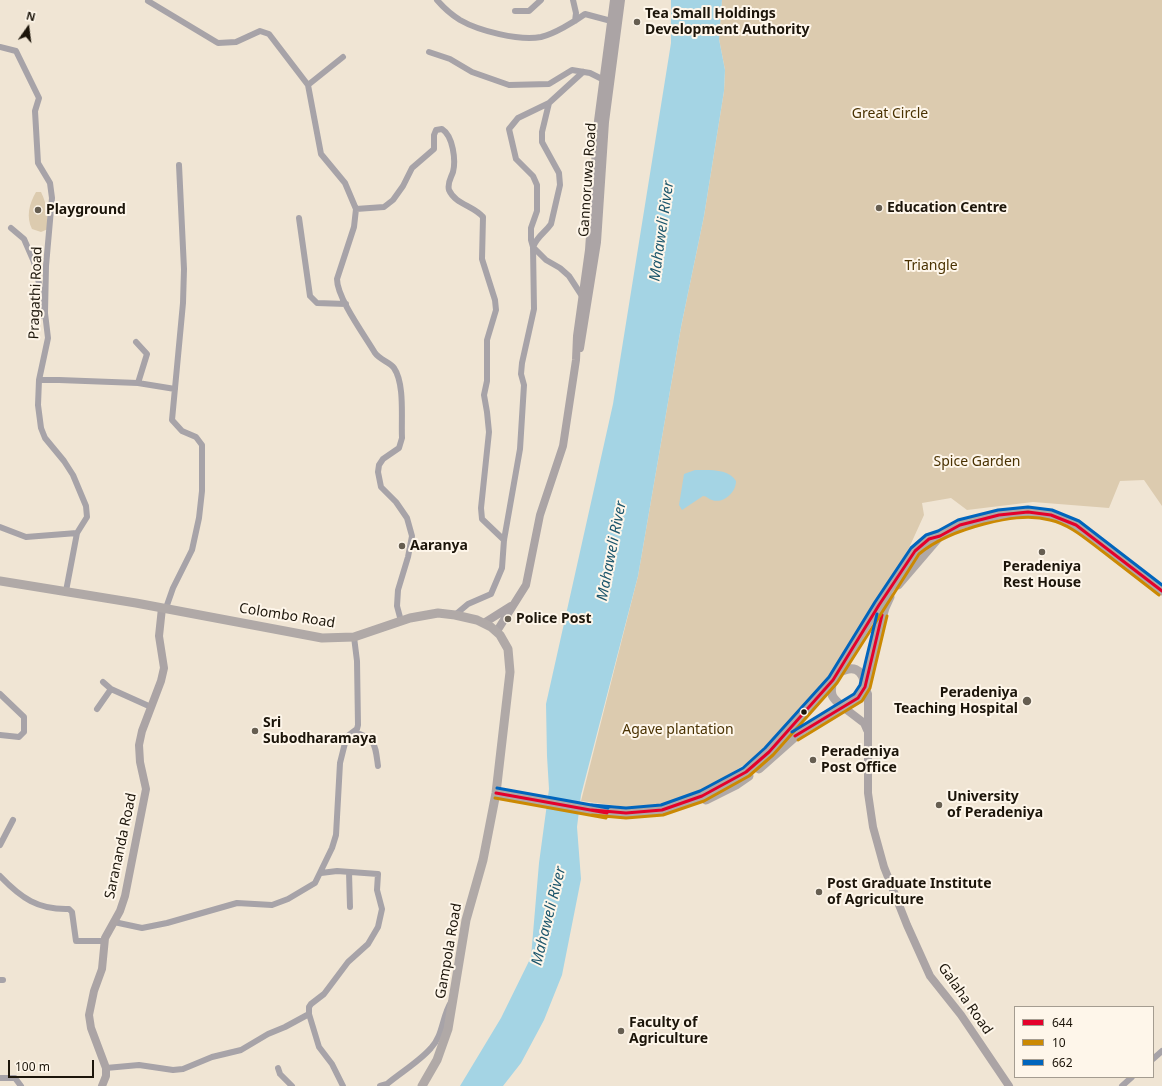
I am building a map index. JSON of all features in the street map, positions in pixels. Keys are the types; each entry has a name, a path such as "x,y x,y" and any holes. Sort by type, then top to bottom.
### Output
{"highway":[{"path":"843,708 832,698 830,690 836,676 879,605 915,551 929,539 940,536 960,525 999,515 1028,512 1051,515 1076,525 1162,591"},
{"path":"496,793 592,810 626,818 662,816 691,807 736,785 765,764 798,734 858,698 865,687 884,608 899,584 940,536"},
{"name":"Colombo Road","path":"0,581 164,608 311,636 336,638 354,637 401,621 431,614 455,615 484,623 497,631 508,649 510,672 496,793"},
{"path":"592,810 626,813 662,810 688,802 726,784 746,772 769,752 836,676 852,669 859,671 863,675 865,687"},
{"name":"Gampola Road","path":"422,1086 442,1049 455,996 466,920 483,860 496,793"}],"main road":[{"name":"Gannoruwa Road","path":"497,631 526,585 540,515 563,446 576,360 577,336 590,244 600,146 605,122 615,22 614,0"},
{"name":"Gannoruwa Road","path":"576,360 581,344 597,242 604,80 615,22 621,0"},
{"name":"Gannoruwa Road","path":"484,623 515,603"},
{"name":"Sarananda Road","path":"106,1068 91,1028 89,1018 94,991 102,966 104,941 125,896 145,801 146,784 140,762 139,745 142,731 161,681 164,668 159,636 164,608"},
{"name":"Galaha Road","path":"865,687 868,694 868,793 873,826 884,866 907,925 930,976 961,1015 1009,1086"},
{"name":"Galaha Road","path":"843,708 864,723 869,737"},
{"path":"102,1086 106,1076 106,1068"}],"street":[{"path":"437,0 460,20 495,33 507,35 542,37 575,21 585,14 615,22"},
{"path":"515,11 529,11 541,0"},
{"path":"573,0 576,13 575,21"},
{"path":"148,1 218,43 236,42 260,31 264,31 269,34 308,84 321,154 345,183 356,209 354,227 337,279 337,285 346,304 375,353 380,359 393,366 400,378 402,438 399,448 383,459 379,465 378,472 381,487 396,502 407,518 412,536 408,557 398,590 397,606 401,621"},
{"name":"Pragathi Road","path":"0,47 16,51 39,98 35,111 38,163 50,183 52,198 46,266 45,313 47,343 39,380 38,405 41,428 45,438 64,461 73,475 86,506 87,517 77,532 66,591"},
{"path":"429,52 450,59 472,72 509,85 549,84 572,70 583,72 604,80"},
{"path":"308,84 343,57"},
{"path":"582,296 570,276 546,260 534,247 531,240 531,228 537,211 538,186 533,176 516,159 509,129 518,118 549,103 583,72"},
{"path":"455,615 468,604 491,594 502,568 504,540 520,449 524,385 521,374 522,363 534,309 534,247 537,237 547,230 551,224 560,185 559,172 542,142 542,132 549,103"},
{"path":"356,209 384,207 402,186 409,172 434,149 434,135 436,130 442,129 447,132 455,158 453,171 448,183 449,191 459,202 477,211 483,217 482,260 495,300 496,310 487,340 488,381 484,395 489,432 481,508 482,519 504,540"},
{"path":"164,608 192,550 199,518 202,491 202,445 196,437 182,431 172,420 183,302 184,269 179,165"},
{"path":"299,218 310,296 316,302 346,304"},
{"path":"11,228 24,239 34,262 41,292 40,306 47,343"},
{"path":"136,342 147,354 138,383"},
{"path":"39,380 138,383 175,389"},
{"path":"0,527 26,537 77,532"},
{"path":"114,922 142,928 167,923 237,903 272,904 288,899 315,883 332,848 336,835 340,763 345,743 349,735 358,725 357,661 354,637"},
{"path":"103,682 111,689 151,708"},
{"path":"97,709 111,689"},
{"path":"0,694 24,717 24,732 19,737 0,735"},
{"path":"353,732 367,736 371,739 376,750 378,766"},
{"path":"0,846 13,820"},
{"path":"321,873 349,872 378,874 377,890 382,909 378,926 368,944 348,962 324,994 311,1004 309,1014 319,1048 332,1064 343,1086"},
{"path":"349,872 350,908"},
{"path":"0,876 19,894 36,905 53,909 69,909 72,912 76,941 104,941"},
{"path":"380,1086 387,1084 432,1048 441,1030 447,1008 455,996"},
{"path":"106,1068 139,1066 173,1070 183,1069 212,1056 241,1050 268,1034 309,1014"},
{"path":"1154,1058 1162,1051"},
{"path":"278,1068 280,1074 292,1086"},
{"path":"0,1078 8,1076 15,1078 21,1086"},
{"path":"1122,1086 1131,1078"}],"green space":[{"name":"Triangle","path":"722,0 1162,0 1162,506 1144,480 1120,481 1109,508 1033,502 967,510 951,498 922,503 924,515 909,548 831,676 751,761 704,789 664,804 626,807 581,801 638,576 681,327 704,216 724,91 725,70 719,39"},
{"name":"Playground","path":"36,192 41,192 46,205 48,229 41,232 32,229 29,220 30,206"}],"water":[{"name":"Mahaweli River","path":"671,0 722,0 719,39 725,70 724,91 704,216 681,327 638,576 581,795 577,827 581,879 562,975 544,1020 521,1063 503,1086 460,1086 501,1018 531,957 539,863 549,789 546,704 613,404 671,43"},
{"path":"695,470 711,470 728,474 736,481 734,490 724,499 716,501 703,496 682,510 679,505 684,474"}],"transit line":[{"name":"662","path":"592,805 626,808 661,805 700,791 743,768 765,748 829,677 875,602 911,548 926,535 938,531 958,520 998,510 1028,507 1052,510 1079,521 1162,585"},
{"name":"644","path":"592,810 626,813 662,810 702,796 746,772 769,752 833,680 879,605 915,551 929,539 940,536 960,525 999,515 1028,512 1051,515 1076,525 1162,591"},
{"name":"10","path":"592,815 626,818 663,815 704,801 749,776 773,755 837,683 919,554 941,539 958,532 1000,520 1025,517 1042,518 1058,522 1080,534 1159,595"},
{"name":"662","path":"792,732 854,694 860,685 877,614"},
{"name":"644","path":"795,736 858,698 865,687 882,615"},
{"name":"10","path":"798,740 862,701 870,688 887,616"},
{"name":"662","path":"497,788 608,808"},
{"name":"644","path":"496,793 607,813"},
{"name":"10","path":"495,798 606,818"}],"place":[{"name":"Tea Small Holdings Development Authority","path":"637,22"},
{"name":"Education Centre","path":"879,208"},
{"name":"Playground","path":"38,210"},
{"name":"Aaranya","path":"402,546"},
{"name":"Peradeniya Rest House","path":"1042,552"},
{"name":"Police Post","path":"508,619"},
{"name":"Peradeniya Teaching Hospital","path":"1027,701"},
{"name":"Sri Subodharamaya","path":"255,731"},
{"name":"Peradeniya Post Office","path":"813,760"},
{"name":"University of Peradeniya","path":"939,805"},
{"name":"Post Graduate Institute of Agriculture","path":"819,892"},
{"name":"Faculty of Agriculture","path":"621,1031"}],"park label":[{"name":"Great Circle","path":"890,114"},
{"name":"Spice Garden","path":"977,462"},
{"name":"Agave plantation","path":"678,730"}]}
